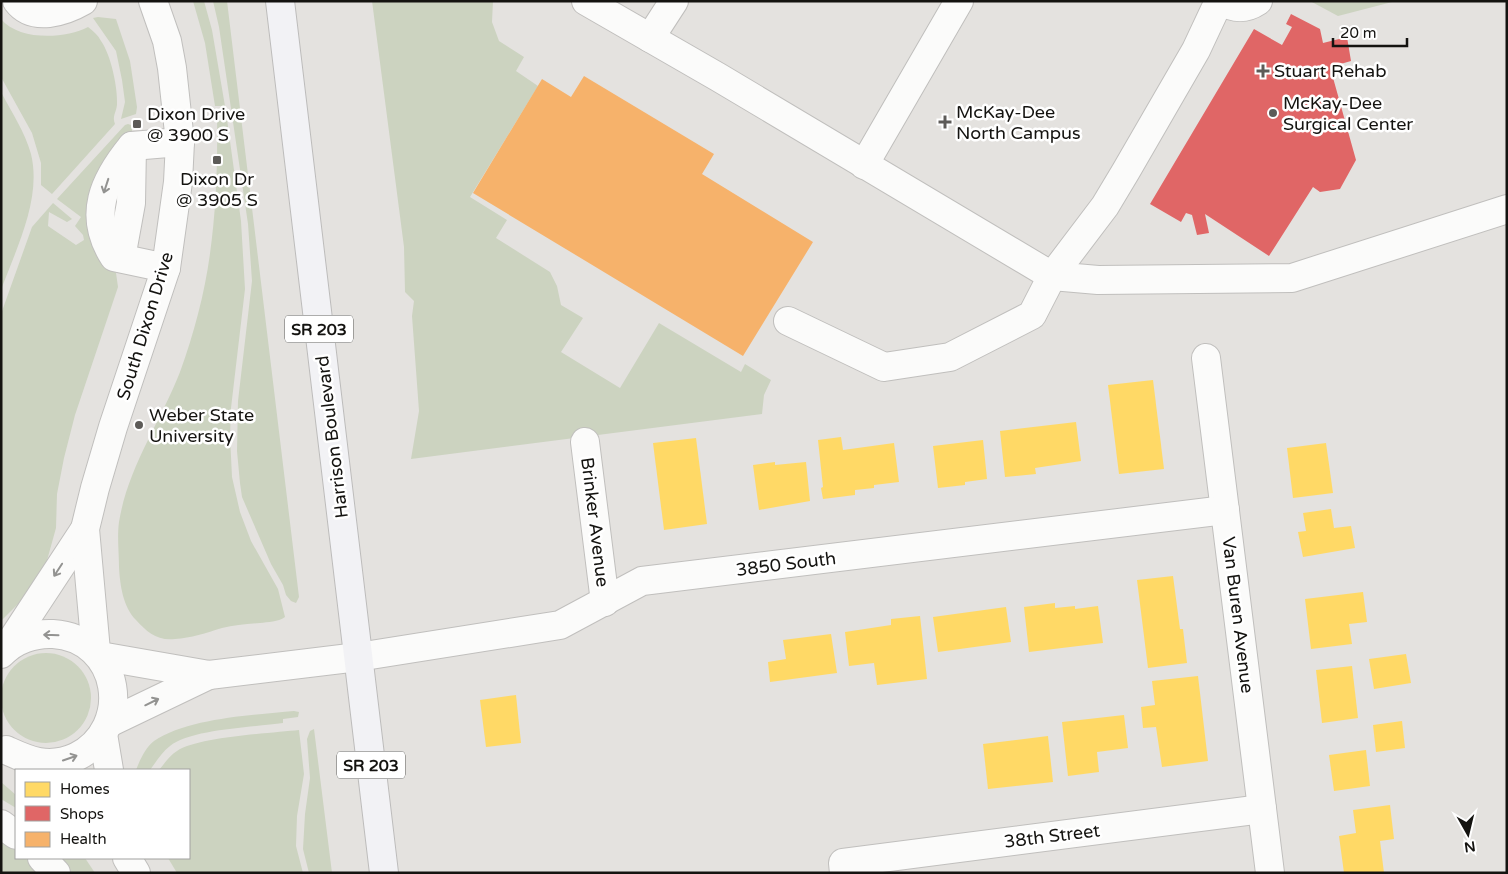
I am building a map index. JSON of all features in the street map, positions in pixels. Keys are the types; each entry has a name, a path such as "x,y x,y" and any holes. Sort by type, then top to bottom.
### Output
{"main road":[{"name":"Harrison Boulevard","path":"280,1 384,873"}],"street":[{"path":"17,1 28,10 49,13 67,9 83,1"},
{"name":"South Dixon Drive","path":"98,654 85,529 108,445 166,268 175,213 180,142 178,114 169,50 153,1"},
{"path":"586,1 1052,276 1098,280 1292,278 1507,209"},
{"path":"650,38 674,1"},
{"path":"864,165 959,1"},
{"path":"788,321 884,367 950,357 1032,315 1052,276 1106,206 1196,50 1220,1 1237,8 1247,7 1258,1"},
{"path":"166,268 114,257 103,233 101,222 102,201 108,179 132,146 180,142"},
{"name":"Van Buren Avenue","path":"1206,358 1270,873"},
{"name":"Brinker Avenue","path":"585,442 605,602"},
{"name":"3850 South","path":"208,674 358,657 560,625 642,581 1225,510"},
{"name":"South Dixon Drive","path":"2,653 85,529"},
{"path":"2,653 25,638 46,634 68,636 78,640 98,654 208,674"},
{"path":"98,654 110,676 113,689 114,702 106,728 109,769"},
{"path":"4,747 24,758 40,762 56,763 71,759 86,752 106,728 208,674"},
{"path":"4,747 31,769"},
{"name":"38th Street","path":"843,868 1262,809"},
{"path":"1,824 15,834"},
{"path":"43,859 56,873"},
{"path":"128,859 136,873"}],"green space":[{"path":"193,1 204,1 212,30 225,106 215,106 205,43"},
{"path":"213,1 227,1 299,597 296,603 291,601 286,595 283,585 271,564 242,497 240,483 237,451 238,401 252,281 248,224 219,27"},
{"path":"372,1 493,1 492,22 499,41 524,57 516,71 538,86 470,197 507,220 496,238 550,272 557,286 561,305 583,318 561,352 620,388 659,323 741,372 745,364 771,380 764,395 762,414 411,459 419,411 412,316 414,301 405,292 404,247"},
{"path":"1310,1 1396,1 1338,16"},
{"path":"93,18 116,19 130,61 137,107 136,114 121,119 125,102 116,51"},
{"path":"1,19 19,31 43,36 67,34 88,27 100,39 111,63 117,98 114,117 115,124 52,194 41,185 41,163 32,133 1,77"},
{"path":"1,92 18,123 31,154 33,188 26,223 1,290"},
{"path":"226,112 241,221 245,289 231,408 232,477 240,512 251,541 278,589 285,617 273,622 231,626 193,636 163,639 153,635 144,628 132,615 125,602 119,574 119,522 123,502 137,464 180,372 198,314 212,240 217,165 217,115"},
{"path":"128,124 134,126 129,137 115,154 111,265 116,273 118,287 75,415 57,494 56,528 46,564 39,578 1,621 1,314 32,227 53,203 72,219 67,222 49,212 48,226 76,245 84,240 83,235 75,226 81,217 57,199"},
{"path":"46,653 63,657 78,666 87,681 91,698 87,715 78,730 63,739 46,743 29,739 14,730 5,715 1,698 5,681 14,666 29,657"},
{"path":"299,712 298,717 283,719 283,723 207,732 179,740 164,751 151,769 136,769 148,747 168,733 203,722 241,716"},
{"path":"314,729 332,873 309,873 303,849 310,778 307,739 310,731"},
{"path":"299,730 304,774 297,816 296,846 303,873 177,873 169,859 190,859 190,769 160,769 172,755 187,746 235,736"},
{"path":"1,782 15,794 15,807 1,799"},
{"path":"1,840 15,850 15,859 32,861 43,873 1,873"},
{"path":"62,859 86,859 95,873 72,873"}],"building: Homes":[{"path":"1153,380 1164,469 1119,474 1108,385"},
{"path":"1076,422 1081,461 1035,468 1036,474 1005,477 1000,431"},
{"path":"841,437 843,450 894,443 899,482 874,485 874,488 855,490 855,495 823,499 818,440"},
{"path":"696,438 707,524 664,530 653,443"},
{"path":"983,440 987,479 965,482 965,485 938,488 933,446"},
{"path":"1326,443 1333,493 1293,498 1287,448"},
{"path":"775,462 775,465 806,462 810,501 759,510 753,465"},
{"path":"1331,509 1334,528 1351,526 1355,548 1303,557 1298,532 1306,531 1303,513"},
{"path":"1173,576 1180,629 1183,629 1187,663 1148,668 1137,580"},
{"path":"1363,592 1367,622 1349,624 1352,644 1311,649 1305,599"},
{"path":"1055,603 1055,608 1075,606 1075,609 1098,606 1103,643 1029,652 1024,607"},
{"path":"1006,607 1011,642 938,652 933,617"},
{"path":"920,616 927,679 877,685 874,663 849,666 845,632 891,625 891,619"},
{"path":"831,634 837,673 770,682 768,662 786,659 783,640"},
{"path":"1406,654 1411,683 1374,689 1369,659"},
{"path":"1352,666 1358,718 1322,723 1316,670"},
{"path":"1198,676 1208,761 1162,767 1156,727 1143,728 1141,707 1155,705 1152,681"},
{"path":"516,695 521,743 486,747 480,700"},
{"path":"1124,715 1128,748 1097,752 1099,772 1068,776 1062,722"},
{"path":"1402,721 1405,748 1376,752 1373,725"},
{"path":"1048,736 1053,782 988,789 983,744"},
{"path":"1366,750 1370,786 1334,791 1329,755"},
{"path":"1390,805 1394,839 1380,841 1384,873 1344,873 1339,836 1356,833 1353,810"}],"building: Shops":[{"name":"McKay-Dee Surgical Center","path":"1291,14 1320,29 1323,43 1347,37 1351,61 1330,67 1356,160 1340,189 1320,192 1313,187 1269,256 1205,214 1209,233 1197,235 1192,215 1186,213 1181,222 1150,204 1254,29 1282,45 1292,27 1286,24"}],"building: Health":[{"path":"584,76 714,154 702,174 813,242 743,356 473,193 542,79 571,97"}],"place":[{"name":"Stuart Rehab","path":"1263,71"},
{"name":"McKay-Dee Surgical Center","path":"1273,113"},
{"name":"McKay-Dee North Campus","path":"945,122"},
{"name":"Dixon Drive @ 3900 S","path":"137,124"},
{"name":"Dixon Dr @ 3905 S","path":"217,160"},
{"name":"Weber State University","path":"139,425"}]}
